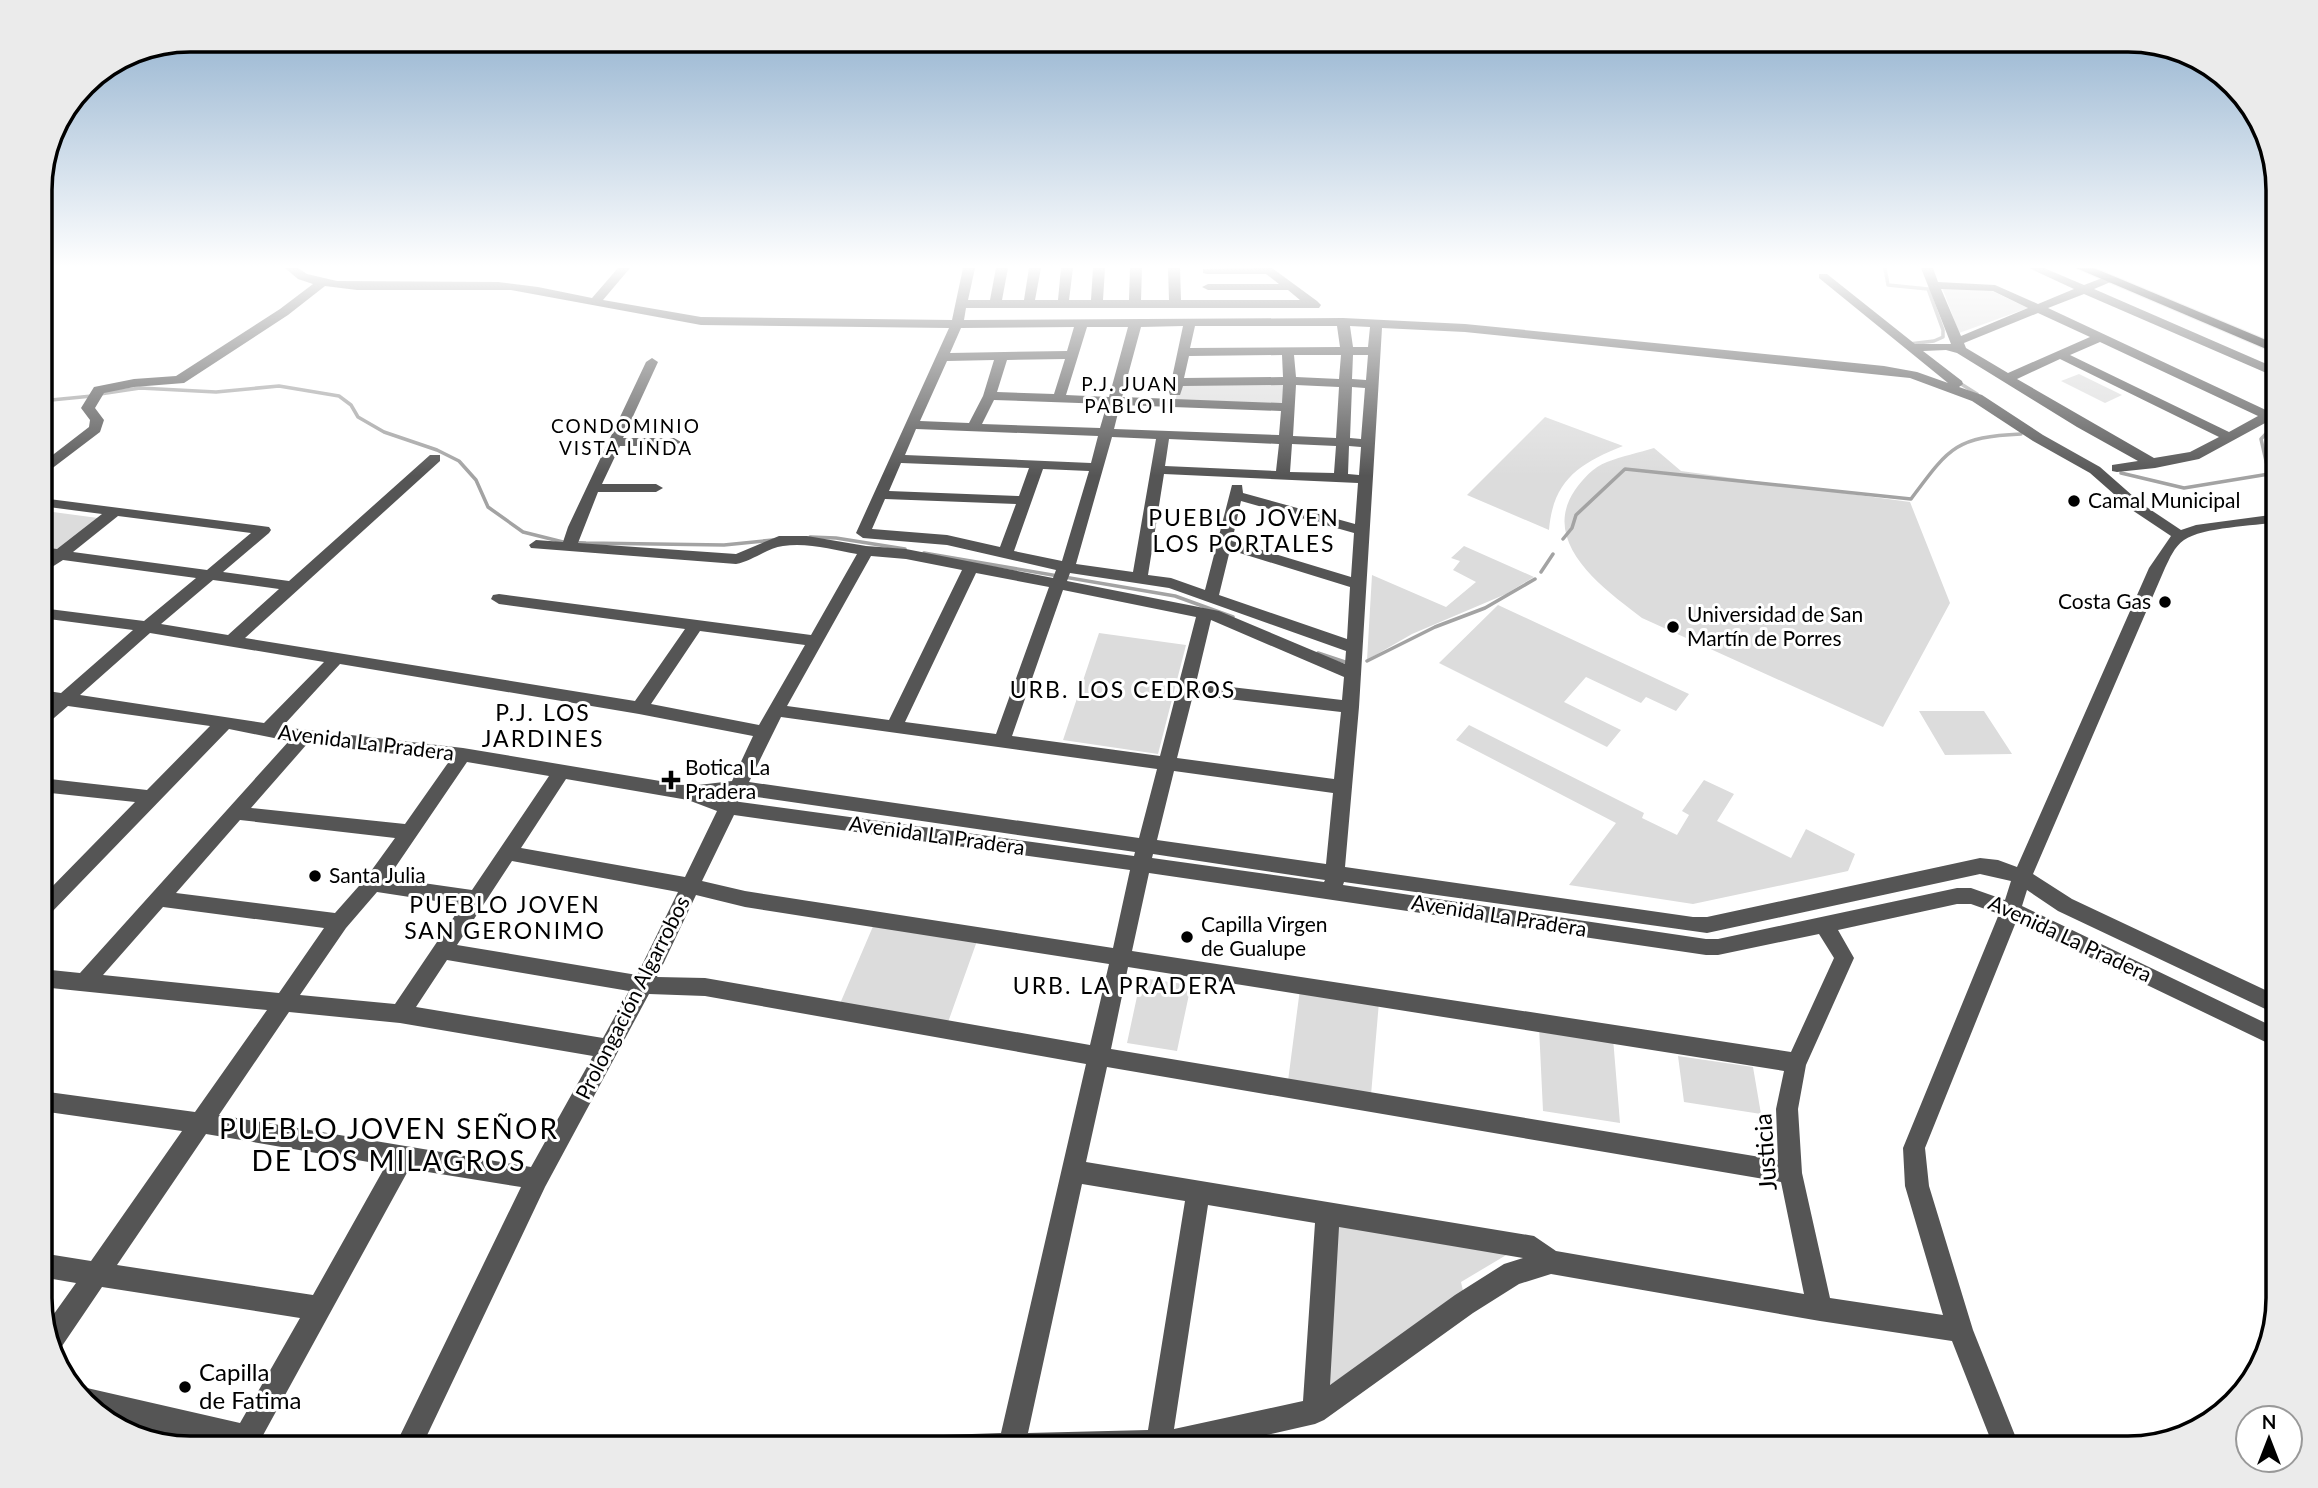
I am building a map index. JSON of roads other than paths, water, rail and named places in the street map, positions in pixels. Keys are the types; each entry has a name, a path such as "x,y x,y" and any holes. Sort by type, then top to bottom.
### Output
{"highway":[{"path":"2250,337 2266,345"}],"street":[{"path":"53,458 95,429 97,421 88,408 100,389 125,384 179,380 245,337"},
{"path":"951,337 863,533 947,540 1005,555 1061,575 1208,605 1354,648"},
{"path":"1059,398 1077,337"},
{"path":"1002,741 1061,575 1072,559 1132,337"},
{"path":"1172,402 1187,337"},
{"path":"1341,478 1347,382 1347,350 1343,337"},
{"path":"1334,883 1350,708 1375,337"},
{"path":"1559,337 1884,370 1913,375 1977,398"},
{"path":"1898,337 1977,398 2028,432 2095,470 2137,507 2180,536"},
{"path":"1956,337 1959,346 2006,379 2155,464"},
{"path":"1917,347 1959,346 1977,337"},
{"path":"2006,379 2099,337"},
{"path":"2101,337 2266,410"},
{"path":"2195,337 2266,369"},
{"path":"1185,352 1373,351"},
{"path":"1283,476 1290,381 1288,352"},
{"path":"942,357 1072,355"},
{"path":"2061,355 2229,437"},
{"path":"974,427 989,396 1002,356"},
{"path":"570,544 575,527 652,362"},
{"path":"1177,382 1290,381 1372,384"},
{"path":"989,396 1288,407"},
{"path":"2118,468 2194,456 2266,417"},
{"path":"912,425 1367,443"},
{"path":"1140,578 1163,435"},
{"path":"615,443 674,442"},
{"path":"231,641 435,458"},
{"path":"897,459 1096,467"},
{"path":"1005,555 1037,465"},
{"path":"1158,470 1365,479"},
{"path":"1014,1436 1143,856 1240,474"},
{"path":"593,488 656,488"},
{"path":"880,495 1024,500"},
{"path":"1235,496 1258,500 1361,530"},
{"path":"53,504 264,530 53,708"},
{"path":"53,509 58,505"},
{"path":"53,559 113,513"},
{"path":"2002,1436 1960,1331 1917,1186 1914,1147 2022,877 2157,568 2170,545 2180,536 2196,530 2266,520"},
{"path":"536,545 570,544 736,559 747,557 779,541 807,541 972,566 1061,575 1140,578 1171,583 1208,605 1352,674"},
{"path":"1223,543 1357,584"},
{"name":"Prolongación Algarrobos","path":"413,1436 537,1179 643,985 764,732 866,551"},
{"path":"53,553 290,586"},
{"path":"894,727 972,566"},
{"path":"499,599 817,640"},
{"path":"53,615 147,627 639,708 764,732"},
{"path":"639,708 696,625"},
{"path":"268,730 336,659"},
{"path":"1187,688 1350,708"},
{"name":"Avenida La Pradera","path":"53,698 225,722 303,737 463,755 690,793 1334,883 1707,925 1980,866 1998,868 2022,877 2065,905 2266,1000"},
{"path":"778,711 1342,787"},
{"path":"53,885 225,722"},
{"path":"84,983 303,737"},
{"path":"57,1332 339,922 373,884 463,755"},
{"path":"400,1014 561,772"},
{"path":"53,786 149,797"},
{"path":"236,813 410,832"},
{"path":"507,853 690,886 745,899 1796,1063"},
{"path":"1956,871 1971,896"},
{"name":"Avenida La Pradera","path":"1334,883 1706,947 1718,947 1822,923 1971,896 2011,910 2266,1033"},
{"path":"373,884 477,899"},
{"path":"159,900 339,922"},
{"name":"Justicia","path":"1820,1309 1790,1173 1787,1109 1796,1063 1843,958 1839,946 1822,923"},
{"path":"2141,972 2148,945"},
{"path":"442,951 643,985 705,987 1790,1173"},
{"path":"53,979 285,1000 400,1014 608,1049"},
{"path":"53,1103 201,1123 537,1179"},
{"path":"247,1436 402,1158"},
{"path":"1073,1171 1534,1248 1551,1262"},
{"path":"1161,1436 1198,1193"},
{"path":"1315,1411 1328,1213"},
{"path":"1202,1436 1315,1411 1464,1304 1513,1273 1551,1262 1960,1331"},
{"path":"53,1267 318,1308"},
{"path":"106,1406 217,1436"}],"waterway":[{"path":"1909,344 1942,337"},
{"path":"1958,382 1977,394"},
{"path":"100,394 140,388 216,392 279,386 339,396 351,405 358,417 384,432 437,450 459,461 476,480 488,507 523,532 563,542 586,543 724,545 773,540"},
{"path":"53,400 92,396"},
{"path":"1563,539 1572,528 1576,515 1625,469 1911,499 1955,448 1981,438 2021,434"},
{"path":"2266,434 2261,439 2266,461"},
{"path":"2121,473 2184,488 2266,474"},
{"path":"810,537 836,538 905,549"},
{"path":"924,553 1175,596 1233,617"},
{"path":"1541,572 1553,554"},
{"path":"1367,661 1435,627 1485,608 1535,579"},
{"path":"1318,653 1348,663"}],"place":[{"name":"Camal Municipal","path":"2074,501"},
{"name":"Costa Gas","path":"2165,602"},
{"name":"Universidad de San Martín de Porres","path":"1673,627"},
{"name":"Botica La Pradera","path":"671,780"},
{"name":"Santa Julia","path":"315,876"},
{"name":"Capilla Virgen de Gualupe","path":"1187,937"},
{"name":"Capilla de Fatima","path":"185,1387"}],"district":[{"name":"P.J. JUAN PABLO II","path":"1130,395"},
{"name":"CONDOMINIO VISTA LINDA","path":"626,437"},
{"name":"PUEBLO JOVEN LOS PORTALES","path":"1244,531"},
{"name":"URB. LOS CEDROS","path":"1123,690"},
{"name":"P.J. LOS JARDINES","path":"543,726"},
{"name":"PUEBLO JOVEN SAN GERONIMO","path":"505,918"},
{"name":"URB. LA PRADERA","path":"1125,986"},
{"name":"PUEBLO JOVEN SEÑOR DE LOS MILAGROS","path":"389,1145"}]}
